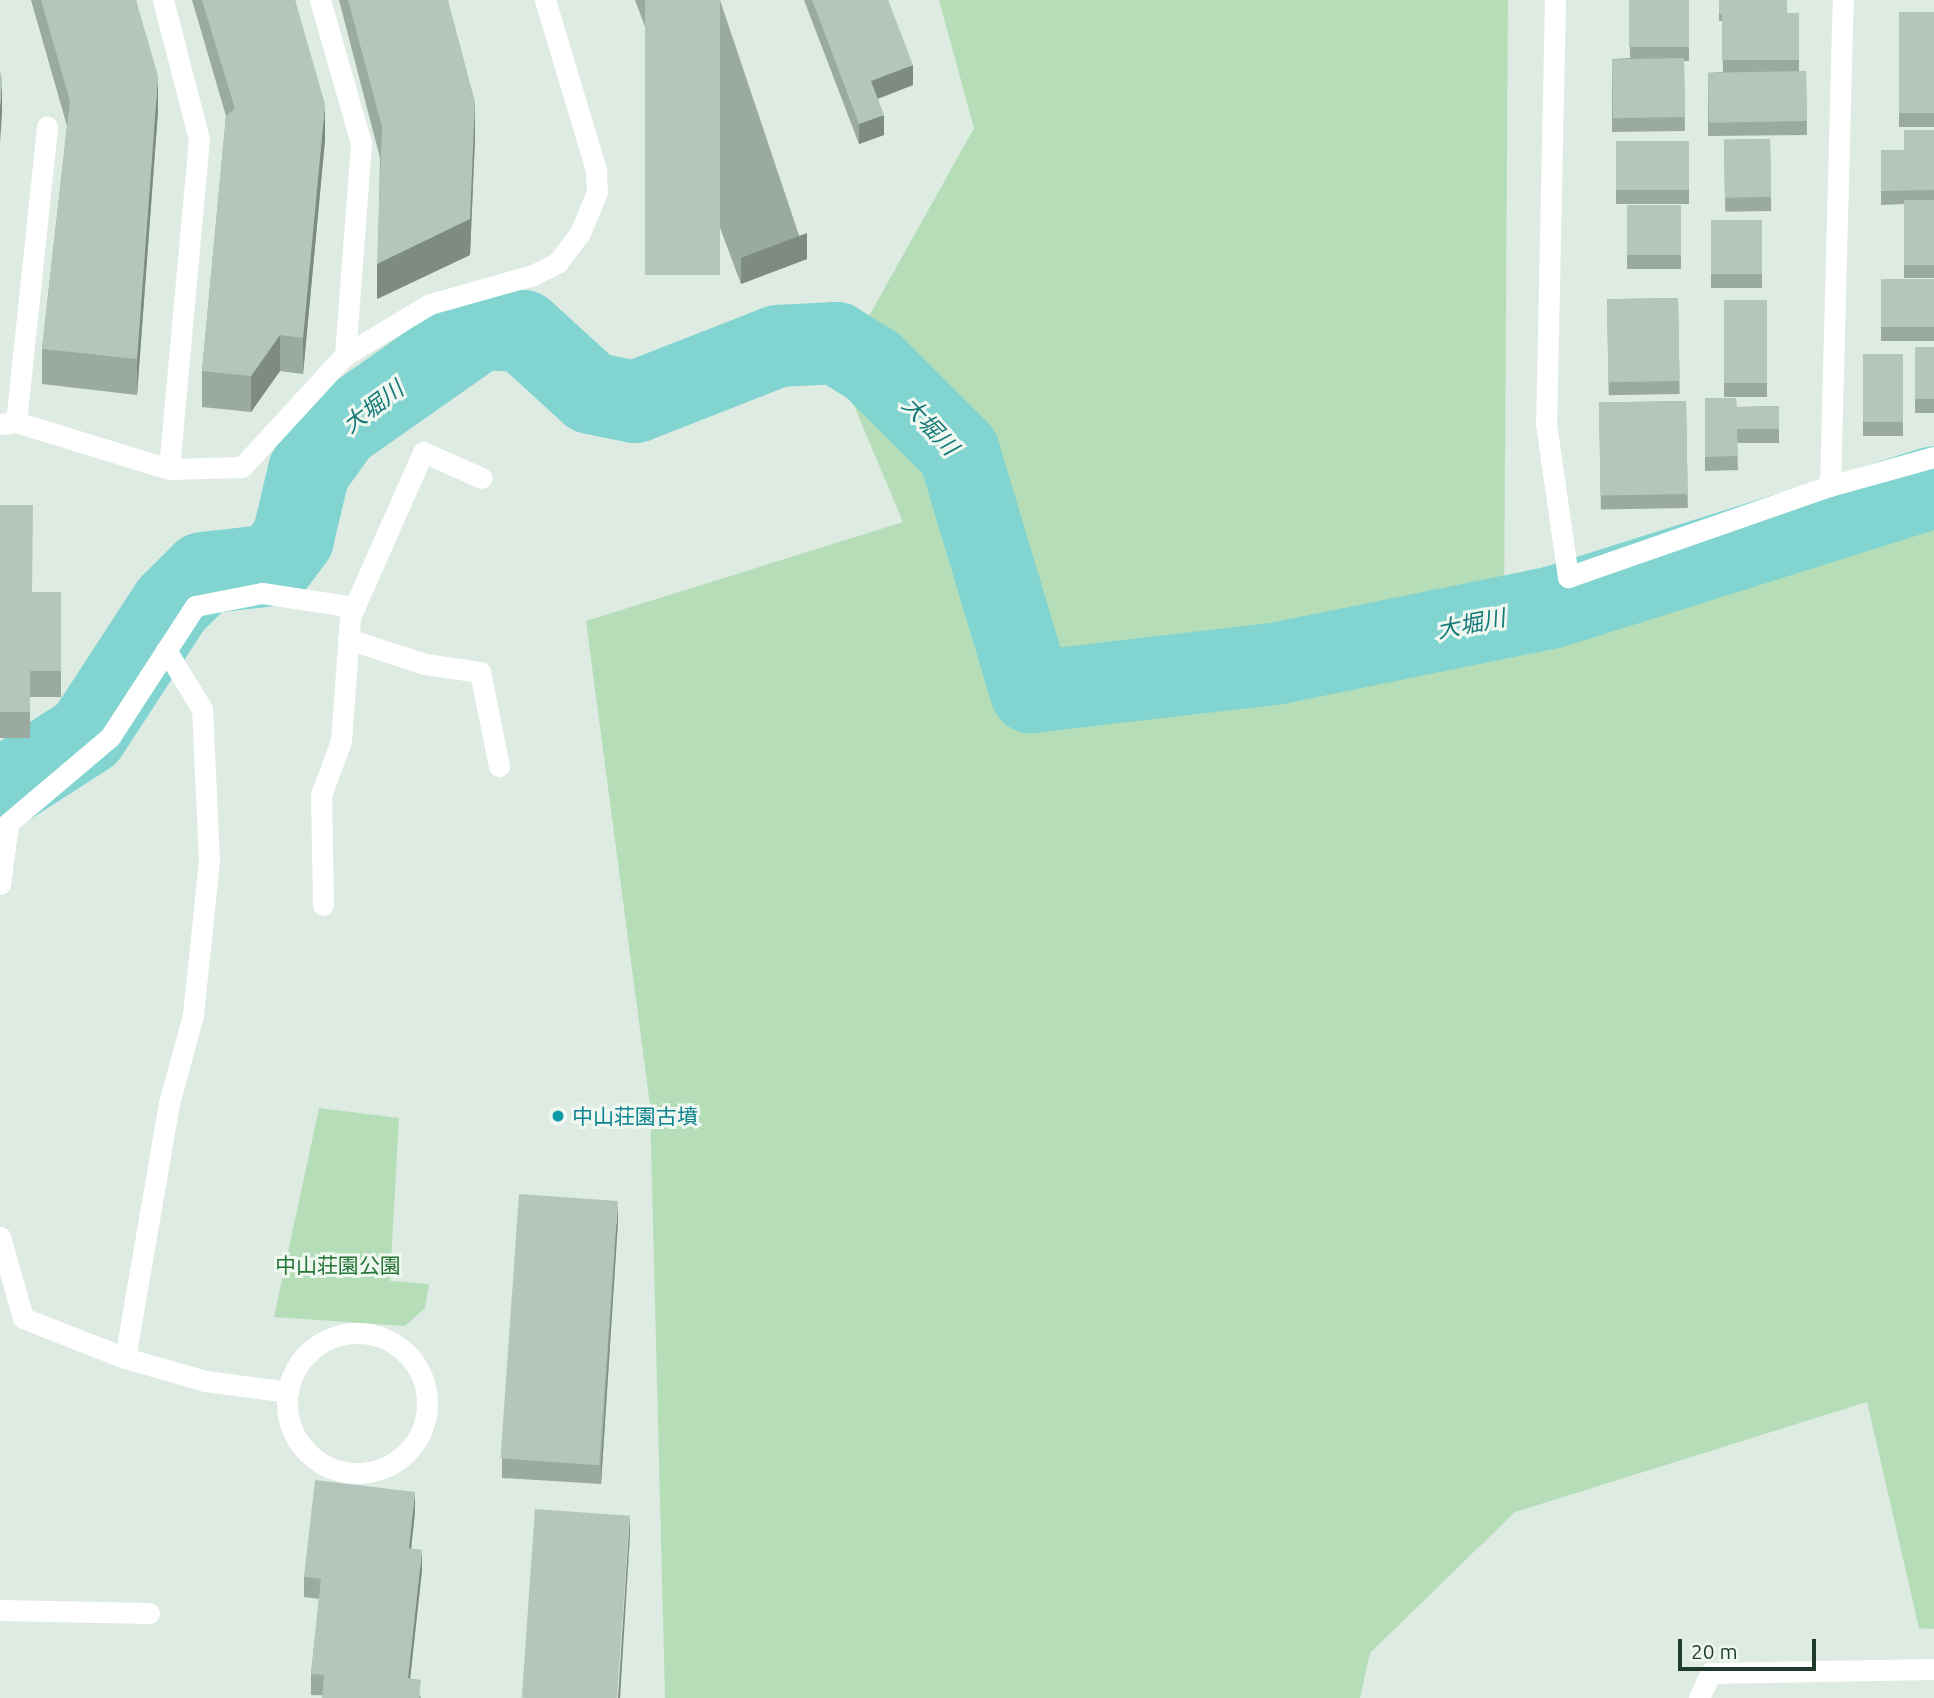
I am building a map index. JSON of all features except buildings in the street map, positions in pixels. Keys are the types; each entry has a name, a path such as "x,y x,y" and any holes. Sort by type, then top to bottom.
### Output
{"street":[{"path":"163,0 199,139 169,469"},
{"path":"320,0 361,144 345,355"},
{"path":"47,127 8,423 169,469 242,467 345,355 430,304 533,275 558,262 580,233 597,192 596,170 545,0"},
{"path":"1555,0 1546,424 1568,578 1829,486 1934,457"},
{"path":"1829,486 1843,0"},
{"path":"323,905 321,795 341,741 348,639 355,607 424,452 482,478"},
{"path":"0,884 4,827 110,737 195,606 262,593 355,607"},
{"path":"348,639 425,664 480,672 499,766"},
{"path":"125,1358 169,1103 193,1015 209,861 202,709 166,650"},
{"path":"0,1237 23,1318 125,1358 205,1381 288,1392"},
{"path":"344,1333 369,1333 392,1342 410,1357 425,1384 427,1402 423,1426 411,1448 392,1464 369,1473 345,1474 321,1465 302,1450 290,1428 288,1392 302,1358 321,1342 344,1333"},
{"path":"0,1610 149,1613"},
{"path":"1699,1698 1710,1673 1934,1669"}],"green space":[{"path":"939,0 1508,0 1504,613 1934,516 1934,1629 1919,1628 1867,1402 1515,1512 1370,1653 1360,1698 665,1698 650,1105 586,621 903,522 839,370 974,128"},
{"name":"中山荘園公園","path":"319,1108 399,1118 390,1281 429,1284 425,1308 405,1326 274,1317"}],"waterway":[{"name":"大堀川","path":"0,790 87,734 171,605 203,573 273,565 293,538 309,471 340,428 481,329 523,331 591,393 635,402 778,346 836,343 873,366 959,452 1031,692 1274,664 1554,607 1934,487"}],"place":[{"name":"中山荘園古墳","path":"558,1116"}]}
